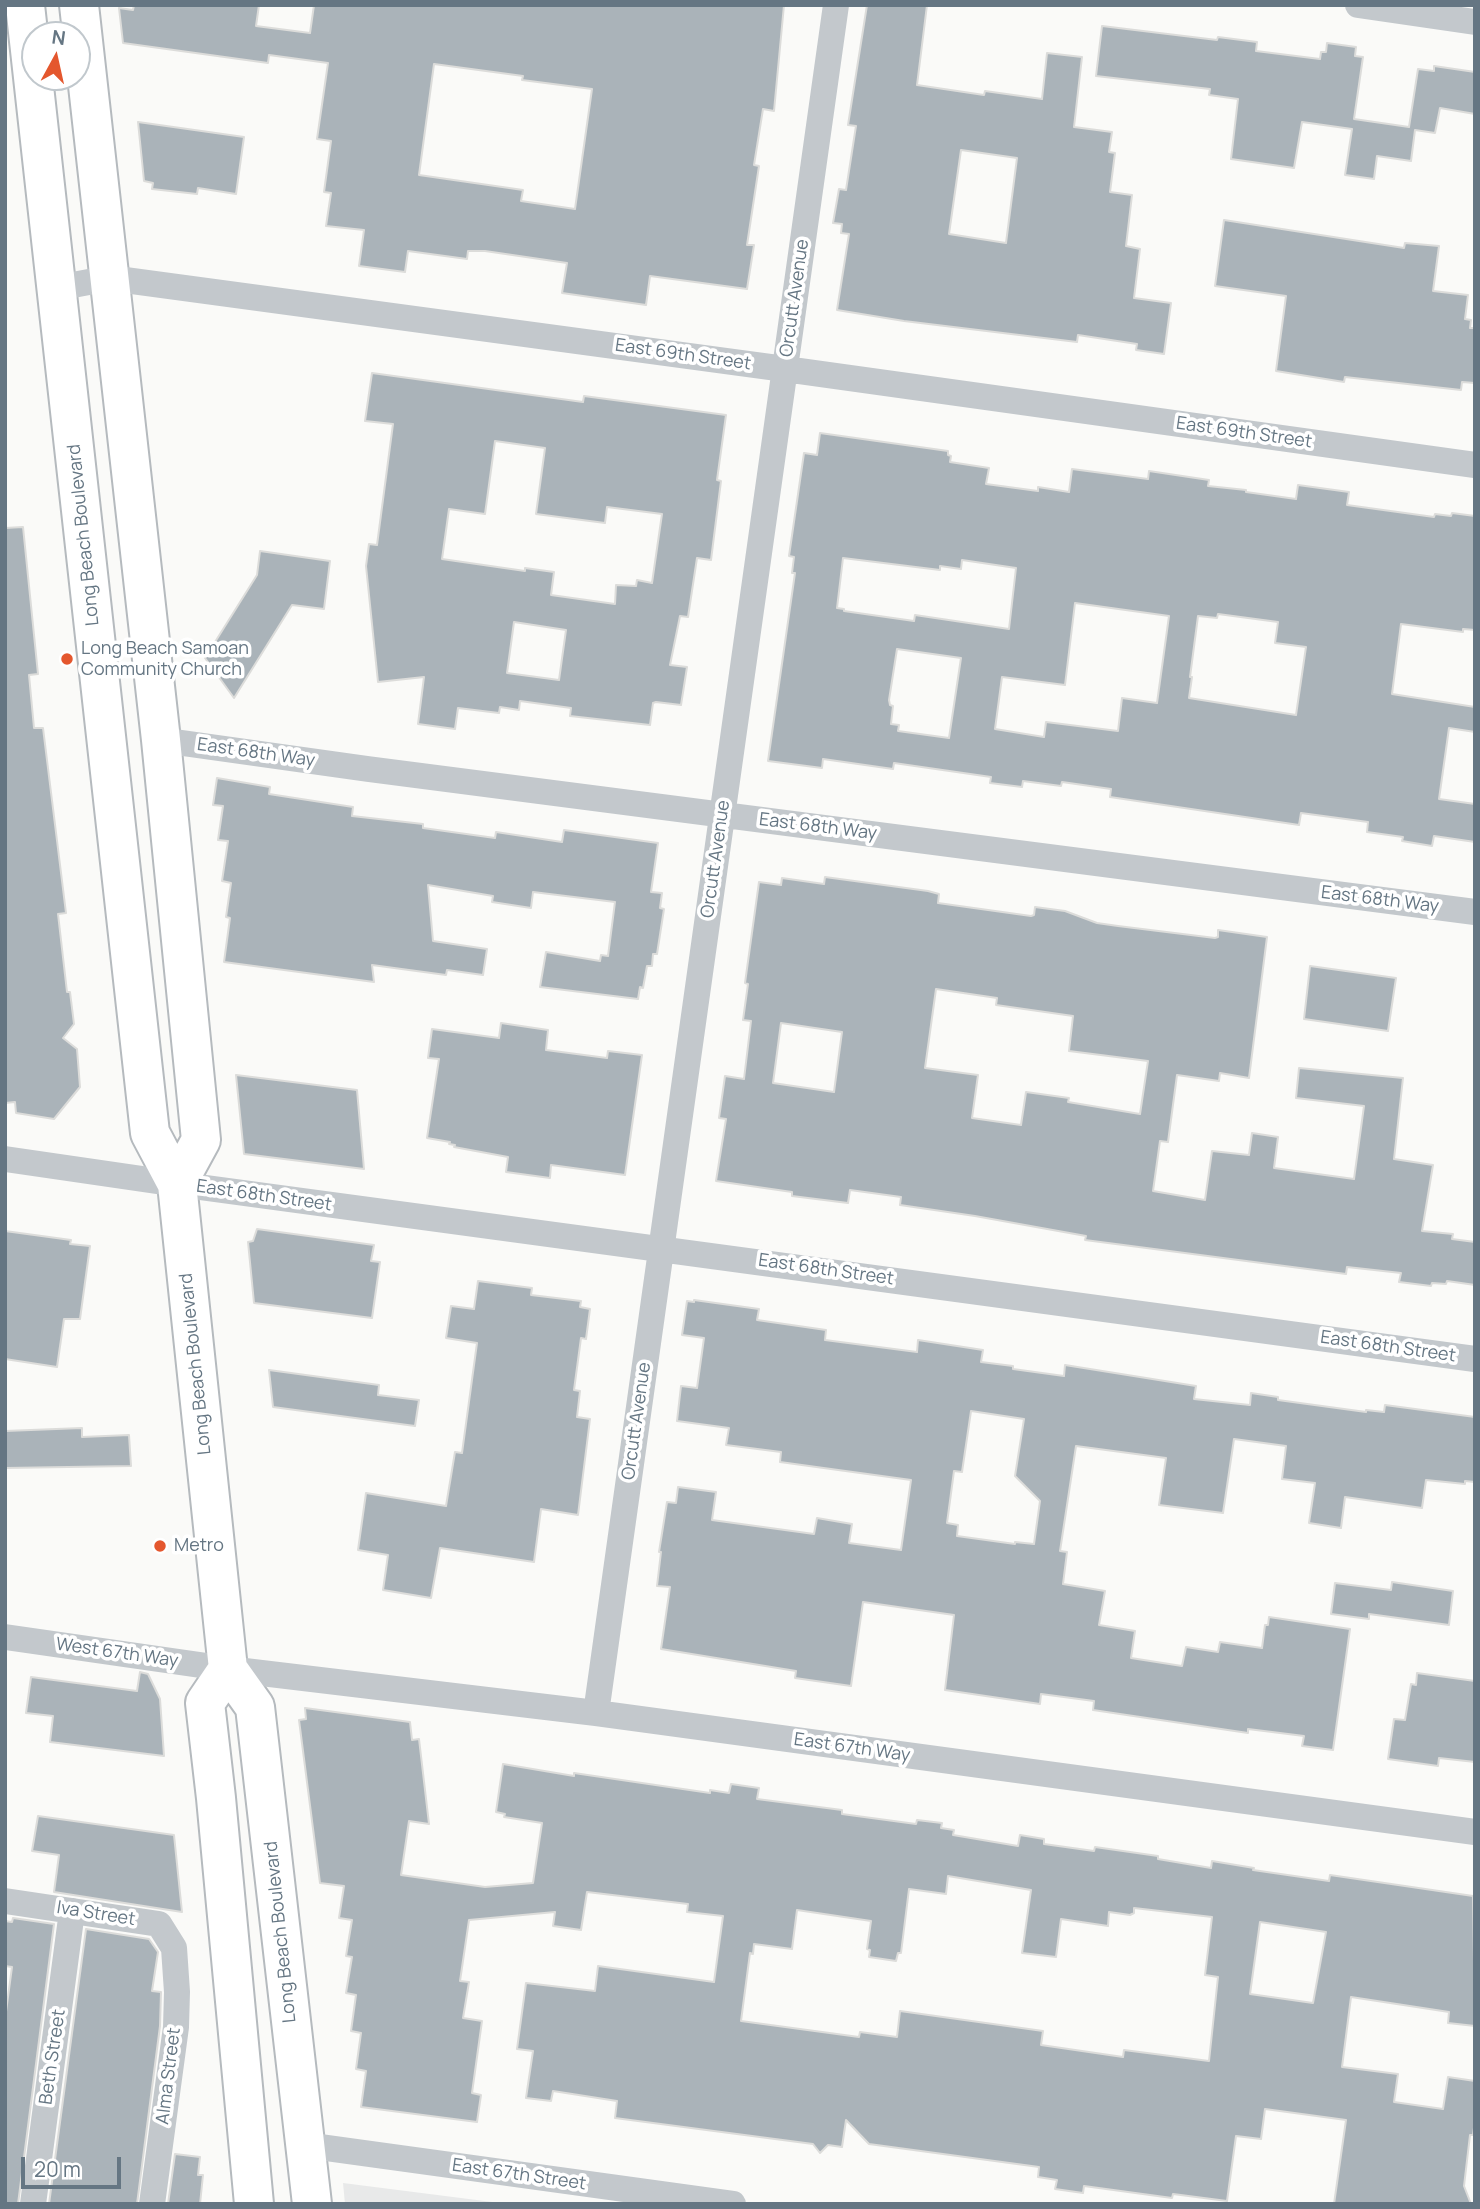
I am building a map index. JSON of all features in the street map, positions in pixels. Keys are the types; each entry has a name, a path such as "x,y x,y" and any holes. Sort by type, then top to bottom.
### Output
{"main road":[{"name":"Long Beach Boulevard","path":"25,5 150,1133 177,1184 228,1669 256,1707 312,2204"},
{"path":"79,5 161,740 201,1140 177,1184"},
{"path":"228,1669 205,1703 254,2204"}],"street":[{"name":"Orcutt Avenue","path":"596,1713 836,5"},
{"path":"1358,5 1475,22"},
{"name":"East 69th Street","path":"57,288 110,278 1475,466"},
{"name":"East 68th Way","path":"161,740 1475,912"},
{"name":"East 68th Street","path":"5,1159 1475,1359"},
{"name":"West 67th Way","path":"5,1637 228,1669"},
{"name":"East 67th Way","path":"228,1669 596,1713 1475,1832"},
{"name":"Iva Street","path":"5,1901 159,1924 174,1948"},
{"name":"Beth Street","path":"33,2204 72,1911"},
{"name":"Alma Street","path":"152,2204 176,2027 174,1948"},
{"name":"East 67th Street","path":"305,2145 733,2204"}],"shaded area":[{"path":"343,2183 508,2204 345,2204"}],"building":[{"path":"134,5 259,5 256,26 310,33 314,5 784,5 774,111 763,109 754,165 759,166 747,245 754,245 747,289 650,276 646,305 562,293 567,263 485,251 468,251 467,259 408,251 405,272 359,266 364,230 326,226 331,193 324,192 331,141 317,139 328,63 269,55 268,63 123,43 119,8 133,10","holes":["434,64 523,76 522,80 592,89 575,209 521,201 523,190 419,175"]},
{"path":"867,5 927,5 917,85 984,95 985,91 1042,99 1047,53 1082,57 1074,127 1112,132 1109,152 1115,153 1110,192 1132,195 1126,246 1140,249 1134,298 1171,303 1164,354 1136,350 1137,344 1078,335 1077,342 837,310 849,234 841,233 842,224 833,223 839,189 846,190 856,126 848,125","holes":["961,150 1017,158 1006,243 949,234"]},
{"path":"1102,26 1217,40 1218,37 1257,42 1256,51 1320,59 1321,52 1326,52 1327,43 1356,47 1355,56 1363,57 1354,119 1409,127 1418,69 1434,71 1434,66 1475,72 1475,114 1440,108 1435,133 1415,130 1411,161 1377,156 1374,179 1345,175 1352,129 1302,122 1294,168 1231,159 1238,99 1209,95 1210,89 1096,76"},
{"path":"138,122 244,137 236,194 198,188 197,194 152,189 153,183 144,181"},
{"path":"1224,220 1404,248 1405,243 1439,246 1433,291 1468,295 1465,319 1471,320 1470,328 1475,328 1475,383 1462,382 1461,390 1345,377 1344,382 1276,371 1286,296 1215,286"},
{"path":"372,373 583,402 584,396 726,415 717,480 721,481 711,560 697,558 688,617 680,616 670,665 687,667 681,705 653,703 650,725 570,716 571,708 520,701 519,710 500,707 499,713 458,708 455,729 418,724 424,677 378,682 366,566 369,544 377,545 393,424 365,421","holes":["495,441 545,448 536,514 605,523 607,507 662,514 652,583 637,580 636,586 616,585 615,604 551,595 554,572 525,568 525,571 442,559 449,509 485,514","514,622 566,630 559,680 507,673"]},
{"path":"820,433 948,451 950,462 989,468 986,484 1038,491 1038,487 1069,492 1072,469 1148,479 1149,471 1209,480 1208,486 1296,499 1298,485 1349,492 1347,505 1434,517 1435,514 1451,516 1452,513 1475,516 1475,630 1463,629 1463,632 1401,624 1392,694 1475,707 1475,732 1449,728 1439,799 1475,804 1475,842 1434,836 1432,846 1402,841 1403,837 1367,832 1368,822 1301,813 1299,825 1110,797 1111,789 1062,782 1061,786 1023,781 1022,787 990,783 991,777 894,763 893,769 823,759 822,768 768,761 795,573 792,573 794,557 789,556 804,453 817,455","holes":["843,558 940,570 940,566 961,569 962,560 1016,568 1009,629 915,615 914,621 837,608","1075,603 1169,616 1157,703 1122,698 1118,731 1046,722 1044,737 995,729 1002,677 1065,685","1218,614 1278,622 1275,643 1306,647 1296,715 1189,698 1198,616 1217,618","897,649 961,658 949,738 898,731 899,725 891,724 893,706 889,700"]},
{"path":"23,527 38,674 29,675 34,728 43,728 66,913 58,914 67,992 70,992 74,1024 63,1038 77,1049 80,1087 54,1119 16,1113 15,1102 5,1103 5,528"},
{"path":"260,551 330,561 324,609 292,605 234,698 205,658 257,575"},
{"path":"217,778 270,787 269,794 353,807 352,816 423,824 423,828 495,838 496,832 562,842 564,830 658,843 651,892 662,893 660,908 664,909 657,954 653,954 652,966 647,966 638,999 540,987 546,952 600,961 601,955 608,956 615,902 533,892 531,908 492,902 493,896 428,885 433,941 487,949 483,975 447,970 446,975 372,965 374,982 224,962 231,883 222,881 228,841 218,840 223,806 213,805"},
{"path":"825,877 928,891 939,894 938,903 1031,916 1034,915 1035,907 1065,911 1097,923 1118,926 1215,938 1218,937 1218,930 1267,937 1249,1078 1220,1073 1219,1081 1177,1075 1168,1142 1160,1141 1153,1191 1205,1200 1212,1151 1249,1155 1252,1133 1278,1137 1274,1168 1354,1179 1364,1106 1296,1098 1299,1068 1403,1078 1394,1159 1433,1165 1422,1231 1453,1234 1452,1239 1475,1242 1475,1285 1447,1281 1446,1284 1432,1283 1431,1286 1399,1282 1401,1273 1347,1267 1346,1274 1085,1240 1086,1236 900,1205 901,1197 850,1190 848,1203 792,1196 792,1192 716,1181 726,1119 719,1118 725,1076 744,1079 751,1021 743,1020 748,984 745,983 759,882 781,885 782,878 824,884","holes":["936,989 997,998 996,1005 1073,1016 1069,1051 1148,1061 1140,1114 1068,1102 1069,1098 1026,1092 1021,1125 972,1118 978,1075 925,1068","781,1023 842,1032 834,1092 773,1083"]},
{"path":"1310,966 1396,978 1388,1031 1304,1019"},
{"path":"501,1023 548,1030 546,1050 607,1058 608,1051 642,1055 625,1175 551,1165 550,1178 506,1172 508,1157 454,1147 450,1142 427,1138 439,1059 428,1058 432,1029 499,1038"},
{"path":"236,1075 357,1090 364,1169 244,1154"},
{"path":"257,1229 374,1245 371,1261 380,1262 372,1318 254,1303 248,1242 253,1241"},
{"path":"5,1231 71,1240 70,1244 90,1246 80,1319 64,1319 57,1367 5,1359"},
{"path":"478,1281 532,1288 531,1295 581,1301 580,1307 590,1309 586,1339 581,1338 574,1390 580,1391 577,1417 590,1419 578,1515 541,1509 534,1562 440,1548 431,1598 383,1590 388,1555 358,1550 366,1493 446,1506 455,1452 462,1453 477,1343 446,1338 451,1306 474,1309"},
{"path":"687,1301 759,1309 757,1320 826,1330 825,1340 917,1352 918,1340 983,1350 981,1362 1013,1366 1013,1369 1064,1376 1065,1365 1196,1386 1194,1399 1250,1405 1251,1393 1278,1397 1278,1400 1366,1412 1384,1412 1385,1405 1475,1417 1475,1482 1465,1481 1465,1484 1426,1480 1422,1508 1345,1497 1341,1528 1309,1523 1315,1483 1282,1479 1286,1446 1234,1439 1223,1513 1159,1505 1166,1458 1076,1446 1060,1551 1067,1552 1063,1584 1105,1591 1099,1625 1135,1631 1131,1658 1182,1666 1186,1647 1218,1652 1220,1642 1262,1648 1265,1625 1268,1625 1269,1617 1350,1629 1333,1750 1302,1746 1304,1736 1248,1729 1248,1733 1093,1710 1094,1701 1041,1694 1040,1704 945,1690 954,1615 863,1602 851,1686 795,1678 796,1671 661,1649 670,1587 657,1586 659,1552 667,1502 676,1503 678,1487 716,1492 712,1520 814,1534 817,1518 852,1524 849,1543 901,1550 911,1480 780,1462 781,1452 726,1445 729,1428 677,1421 681,1386 697,1388 704,1338 682,1335","holes":["971,1411 1024,1419 1015,1476 1040,1501 1034,1544 957,1536 958,1525 947,1523 954,1471 962,1472"]},
{"path":"269,1370 379,1385 378,1395 419,1400 415,1426 273,1407"},
{"path":"82,1428 82,1437 129,1435 131,1466 5,1468 5,1431"},
{"path":"1392,1582 1453,1591 1449,1625 1369,1614 1369,1619 1331,1614 1335,1583 1391,1590"},
{"path":"140,1672 148,1674 160,1699 164,1756 50,1742 53,1716 26,1713 31,1677 137,1691"},
{"path":"1417,1673 1475,1681 1475,1762 1439,1758 1438,1766 1388,1759 1394,1719 1405,1720 1411,1684 1416,1685"},
{"path":"305,1708 410,1722 412,1740 419,1739 429,1824 409,1821 401,1875 485,1887 533,1883 542,1823 504,1817 505,1814 496,1812 503,1764 710,1793 710,1790 729,1793 731,1784 759,1788 757,1799 842,1810 842,1814 916,1824 917,1820 942,1823 941,1828 954,1830 953,1835 1018,1846 1020,1835 1044,1839 1044,1844 1094,1851 1095,1847 1158,1856 1158,1859 1211,1868 1212,1861 1329,1881 1330,1875 1473,1896 1475,2026 1448,2023 1449,2012 1351,1997 1342,2067 1398,2074 1394,2102 1443,2109 1448,2077 1475,2081 1475,2121 1473,2135 1470,2135 1464,2186 1471,2204 1334,2204 1346,2120 1265,2109 1261,2139 1236,2136 1227,2201 1173,2194 1172,2198 1084,2186 1083,2193 1055,2189 1057,2180 1038,2177 1039,2167 869,2144 846,2120 842,2147 828,2145 820,2153 813,2144 615,2118 617,2101 553,2091 551,2101 526,2098 533,2051 517,2049 526,1983 595,1991 598,1966 714,1982 723,1916 687,1912 688,1904 587,1892 581,1930 553,1926 555,1912 469,1920 460,1981 469,1982 463,2018 482,2021 472,2093 481,2095 477,2122 361,2107 366,2071 356,2069 361,2033 351,2031 356,1995 346,1993 352,1957 346,1956 352,1920 339,1918 344,1886 320,1883 299,1720 306,1719","holes":["948,1876 1031,1890 1022,1953 1056,1957 1061,1919 1108,1926 1109,1912 1130,1915 1134,1913 1134,1908 1212,1917 1205,1975 1218,1977 1209,2061 1124,2050 1123,2057 1041,2045 1043,2031 900,2011 897,2037 860,2032 859,2037 741,2021 750,1953 753,1954 754,1944 792,1949 797,1910 871,1921 867,1949 870,1950 869,1957 896,1961 898,1953 901,1953 909,1889 946,1894","1260,1922 1326,1932 1313,2003 1250,1994"]},
{"path":"38,1816 174,1835 182,1912 54,1892 59,1855 32,1851"},
{"path":"13,1918 54,1924 18,2204 5,2204 5,2019 12,1967 5,1966 5,1921 12,1922"},
{"path":"86,1929 149,1939 158,1952 152,1991 161,1992 160,2026 137,2204 49,2204"},
{"path":"175,2154 200,2157 198,2175 203,2175 200,2204 168,2204"}],"place":[{"name":"Long Beach Samoan Community Church","path":"67,659"},
{"name":"Metro","path":"160,1546"}]}
